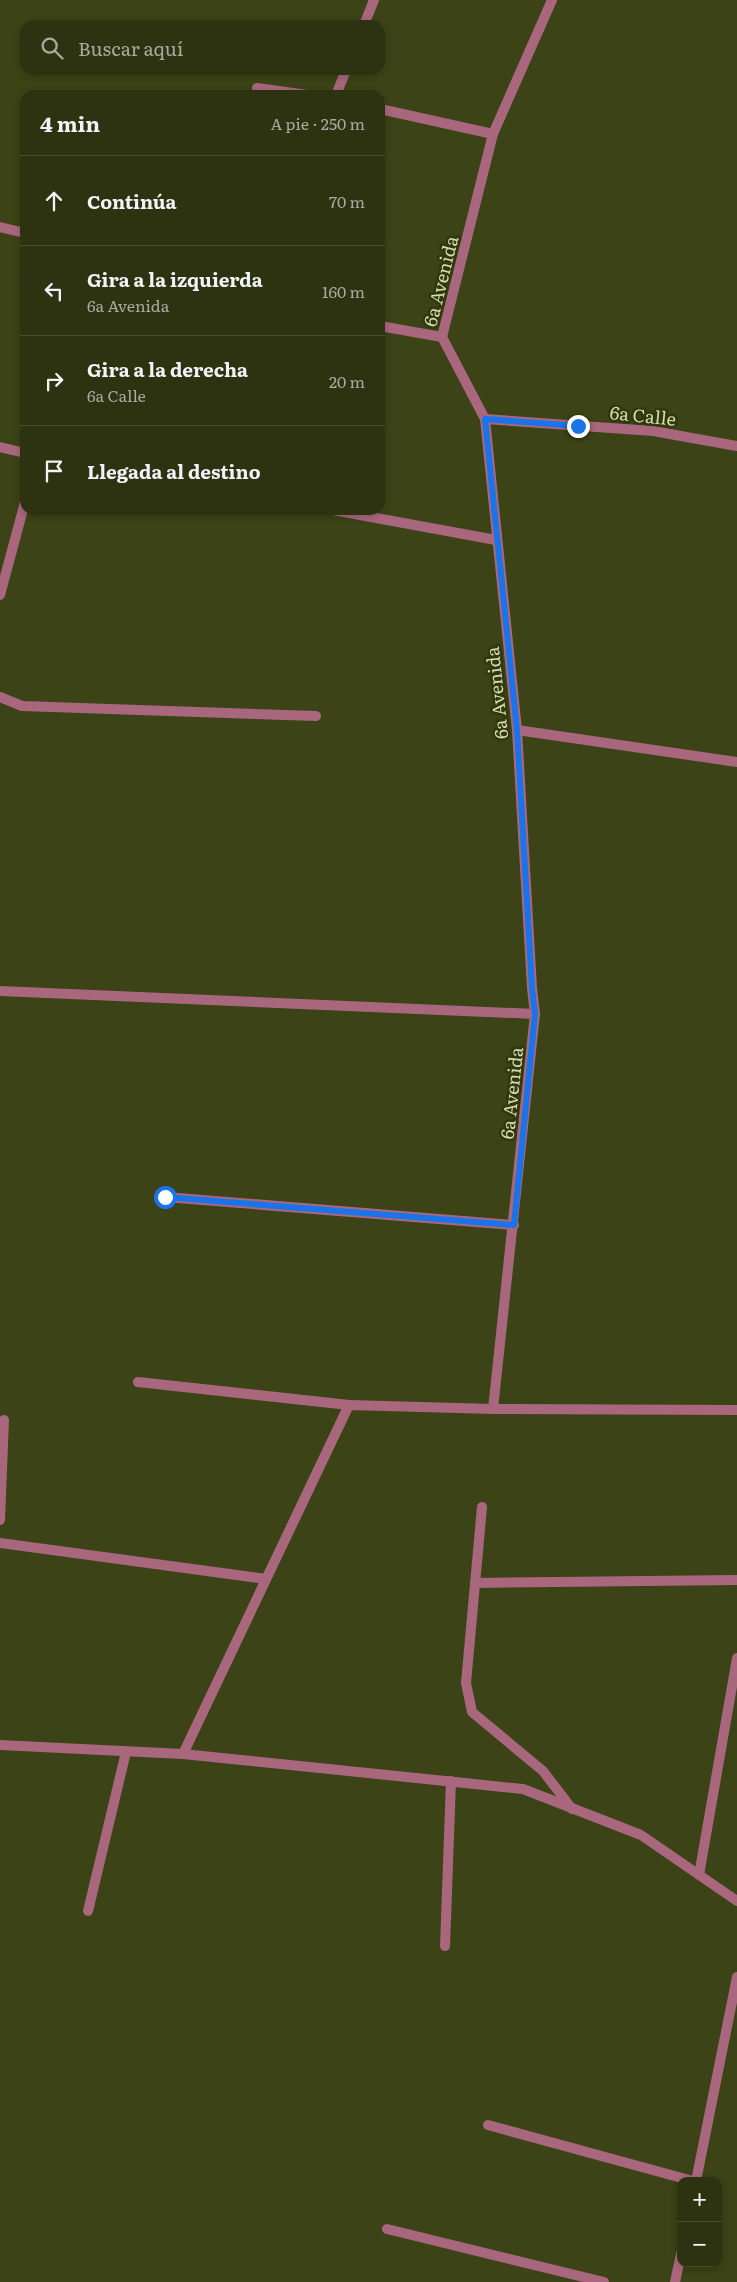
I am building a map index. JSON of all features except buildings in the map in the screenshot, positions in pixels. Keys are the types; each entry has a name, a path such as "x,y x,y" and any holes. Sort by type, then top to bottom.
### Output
{"street":[{"path":"366,20 374,0"},
{"name":"6a Avenida","path":"493,1409 535,1014 517,730 485,419 442,338 493,134 552,0"},
{"path":"338,90 344,75"},
{"path":"257,88 271,90"},
{"path":"385,110 493,134"},
{"path":"0,227 20,233"},
{"path":"385,327 442,338"},
{"name":"6a Calle","path":"485,419 653,431 737,446"},
{"path":"0,447 20,452"},
{"path":"0,595 22,515"},
{"path":"360,515 496,540"},
{"path":"0,697 22,706 316,716"},
{"path":"517,730 737,762"},
{"path":"0,991 535,1014"},
{"path":"165,1197 514,1225"},
{"path":"138,1382 349,1405 493,1409 737,1410"},
{"path":"183,1754 349,1405"},
{"path":"0,1520 4,1420"},
{"path":"482,1507 466,1683 472,1712 543,1771 573,1810"},
{"path":"0,1543 266,1579"},
{"path":"475,1583 737,1580"},
{"path":"699,1875 737,1658"},
{"path":"0,1745 183,1754 523,1789 642,1836 737,1901"},
{"path":"88,1911 126,1752"},
{"path":"445,1946 451,1781"},
{"path":"696,2177 737,1977"},
{"path":"488,2125 680,2177"},
{"path":"387,2229 604,2282"},
{"path":"675,2282 678,2267"}],"route":[{"path":"165,1197 514,1225 535,1014 517,730 485,419 578,426"}]}
